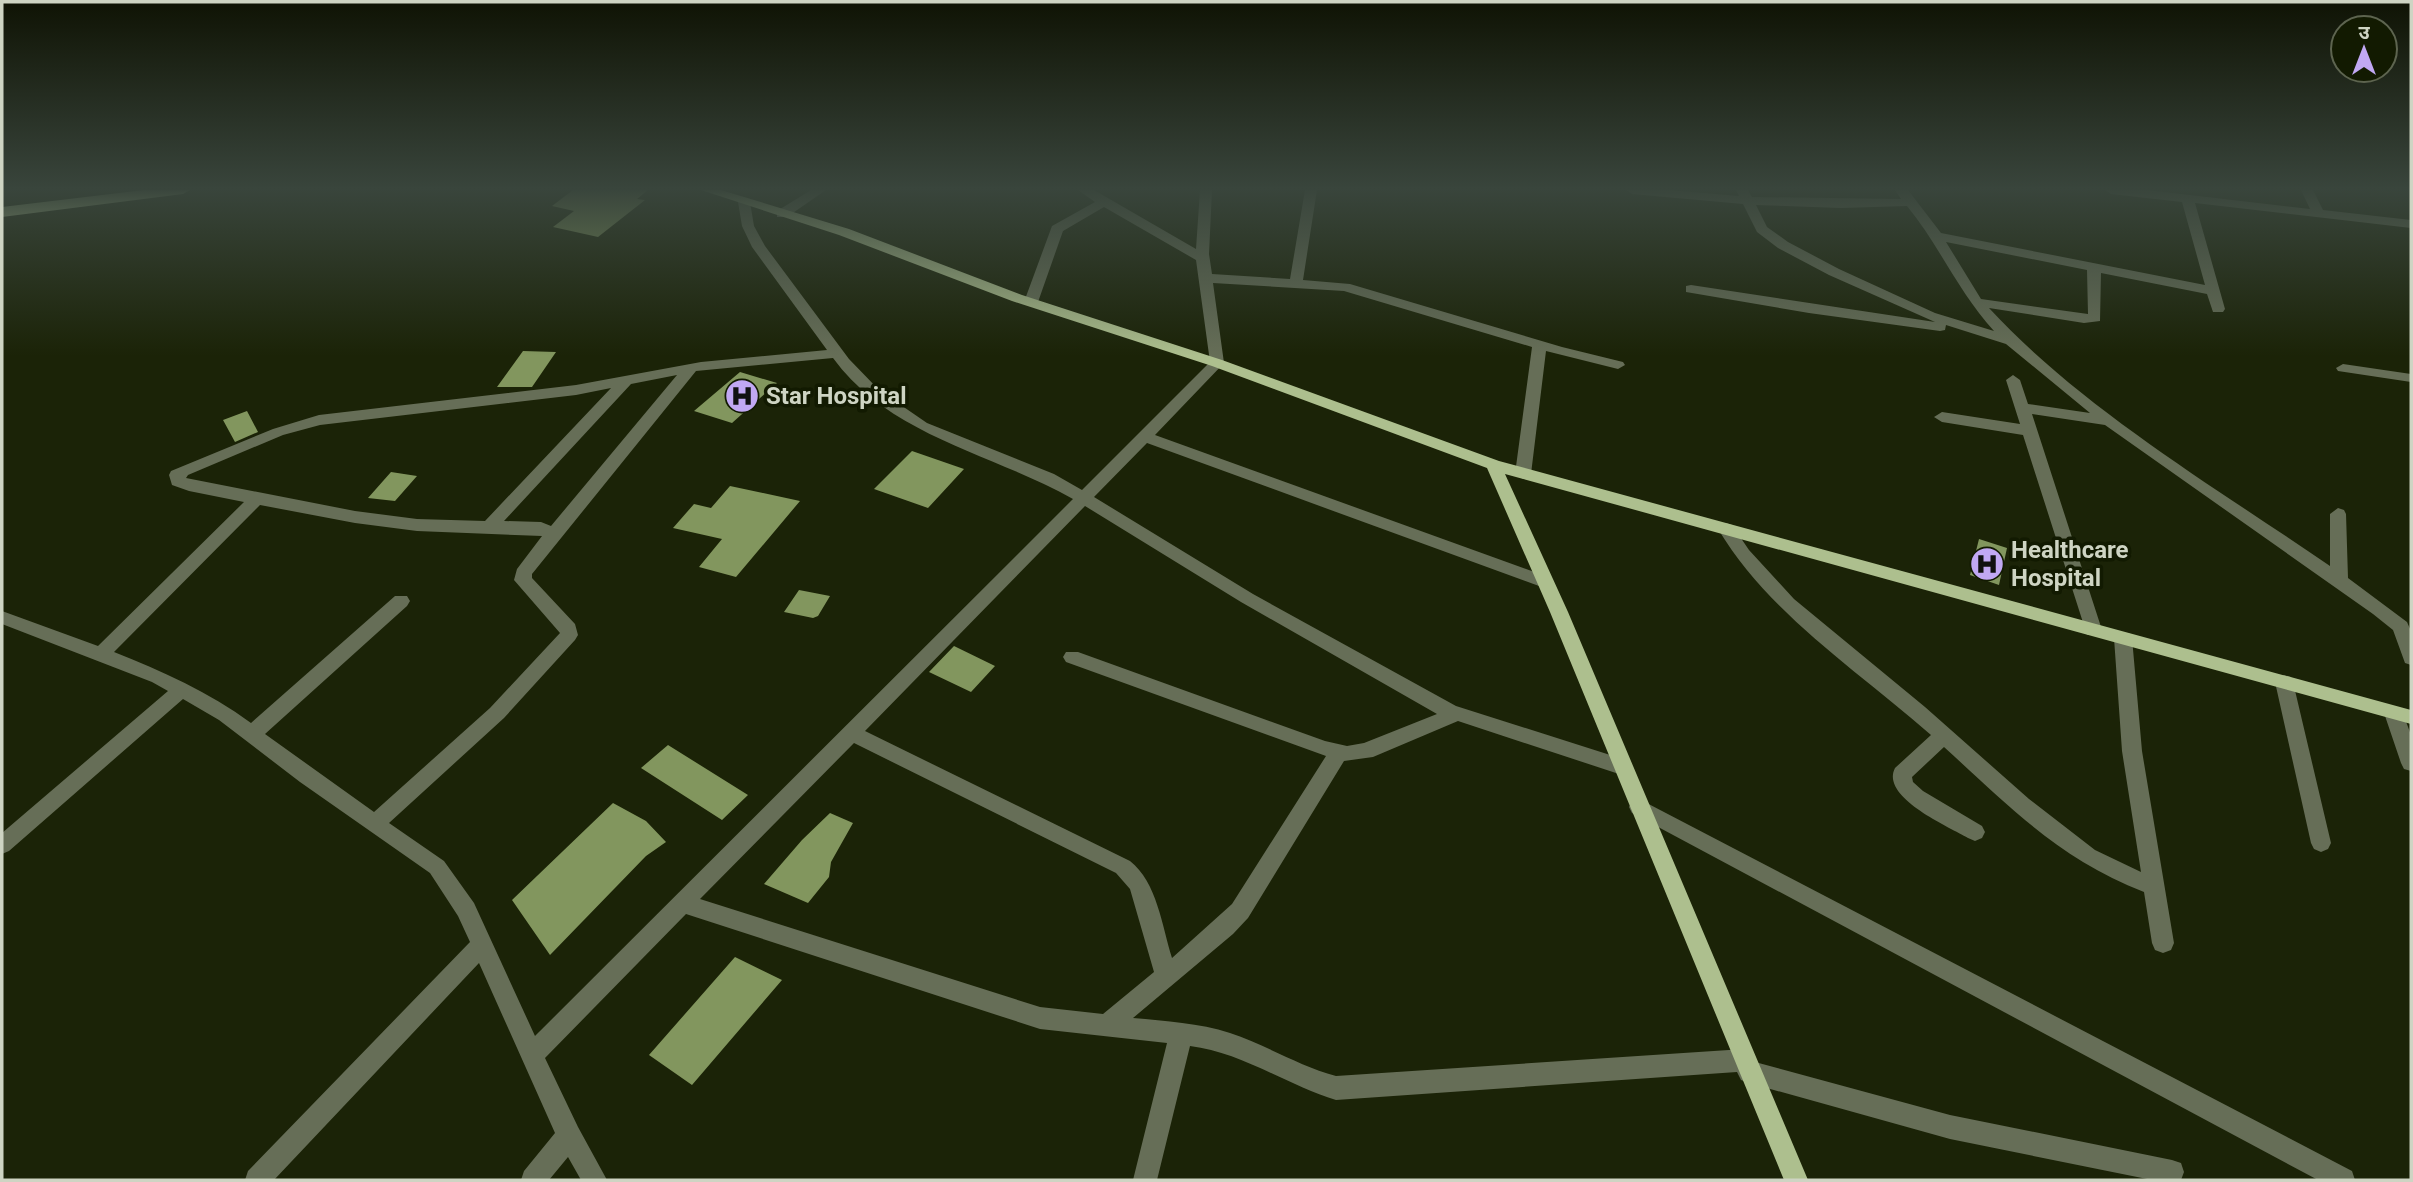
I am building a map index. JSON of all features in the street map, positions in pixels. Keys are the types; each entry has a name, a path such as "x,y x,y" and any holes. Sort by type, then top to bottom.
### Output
{"main road":[{"path":"879,245 1031,302 1217,363 1493,465 2402,715"},
{"path":"1493,465 1545,582 1796,1180"}],"street":[{"path":"758,245 837,353 874,393 922,426 1048,478 1082,496 1247,598 1456,714 1622,767"},
{"path":"1031,302 1051,245"},
{"path":"1180,245 1202,258"},
{"path":"532,1055 1082,496 1217,363 1202,245"},
{"path":"1296,283 1302,245"},
{"path":"1783,245 1930,316 1983,332 2017,346"},
{"path":"1941,245 1976,302 2017,346 2109,421 2401,627 2411,658"},
{"path":"1979,245 2212,290"},
{"path":"2200,245 2218,309"},
{"path":"1976,302 2084,319 2095,318 2094,269"},
{"path":"1205,278 1296,283 1356,290 1540,345 1618,365"},
{"path":"1691,289 1809,309 1983,332"},
{"path":"1523,474 1540,345"},
{"path":"553,534 541,528 417,525 189,486 176,478 181,471 304,422 576,390 691,368 837,353"},
{"path":"375,823 497,713 569,635 569,629 523,580 523,573 691,368"},
{"path":"2343,368 2411,378"},
{"path":"2014,380 2093,630"},
{"path":"490,526 626,381"},
{"path":"2022,408 2109,421"},
{"path":"1942,416 2030,431"},
{"path":"1143,436 1545,582"},
{"path":"100,655 257,498"},
{"path":"2339,514 2339,582"},
{"path":"1726,529 1740,554 1806,619 1944,735 2006,793 2088,856 2116,872 2156,887"},
{"path":"252,734 401,601"},
{"path":"2,617 159,677 226,715 437,867 466,910 569,1136 595,1180"},
{"path":"2123,638 2132,751 2163,943"},
{"path":"1072,657 1339,752 1366,751 1456,714"},
{"path":"2284,682 2322,843"},
{"path":"2,845 181,690"},
{"path":"2402,715 2411,763"},
{"path":"850,732 1123,867 1134,876 1140,887 1166,976"},
{"path":"1944,735 1902,774 1903,785 1916,797 1975,832"},
{"path":"1107,1026 1225,927 1240,911 1339,752"},
{"path":"1639,807 2343,1180"},
{"path":"681,903 1040,1018 1181,1034 1230,1044 1309,1080 1336,1088 1746,1066 1951,1127 2172,1172"},
{"path":"257,1180 482,944"},
{"path":"1145,1180 1181,1034"},
{"path":"534,1180 569,1136"}],"building":[{"path":"523,351 556,352 532,387 497,387"},
{"path":"740,372 777,383 732,423 694,411"},
{"path":"247,411 258,432 235,442 223,420"},
{"path":"912,451 964,469 928,508 874,489"},
{"path":"391,472 417,476 395,501 368,498"},
{"path":"730,486 800,501 736,577 699,567 722,539 673,528 694,504 711,508"},
{"path":"1979,539 2007,548 1999,585 1970,575"},
{"path":"799,590 830,596 818,616 813,618 784,612"},
{"path":"954,646 995,666 971,692 929,672"},
{"path":"668,745 748,795 722,820 641,768"},
{"path":"613,803 646,821 666,842 646,856 550,955 512,900"},
{"path":"830,813 853,823 831,862 829,877 808,903 764,884 802,840"},
{"path":"735,957 782,980 692,1085 649,1055"}],"place":[{"name":"Star Hospital","path":"742,396"},
{"name":"Healthcare Hospital","path":"1987,564"}]}
